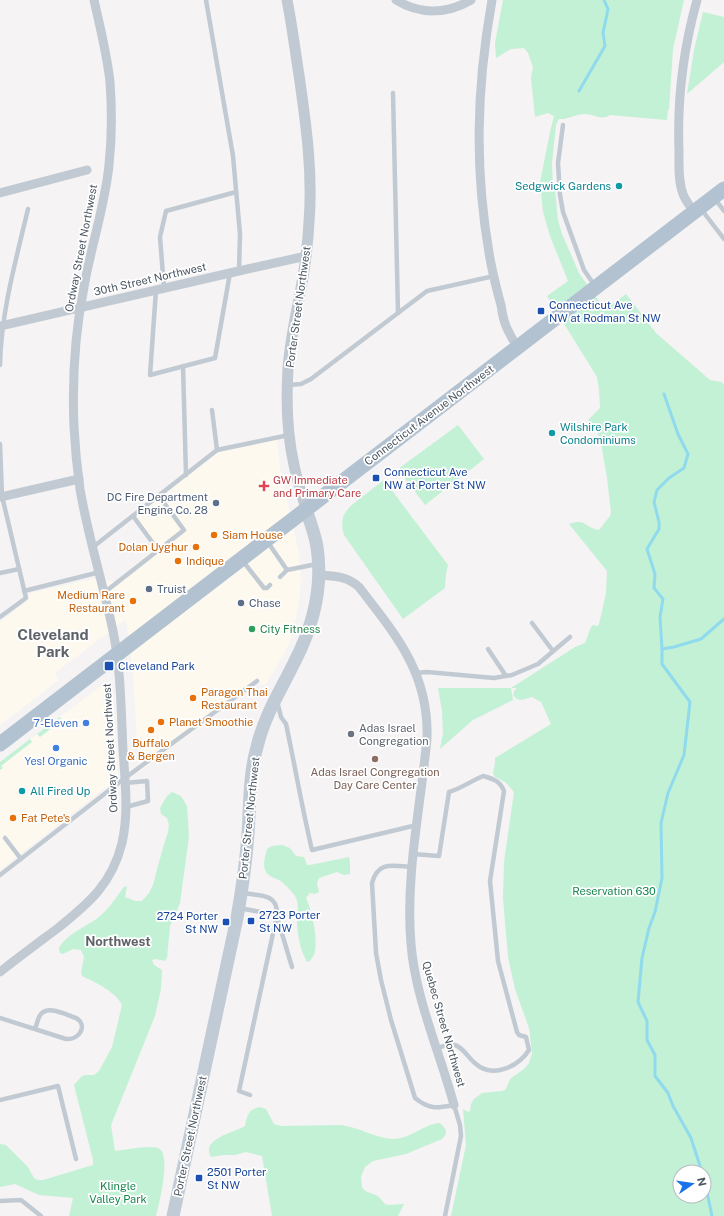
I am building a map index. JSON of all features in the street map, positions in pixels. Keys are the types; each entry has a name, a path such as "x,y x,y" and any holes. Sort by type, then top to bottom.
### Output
{"main road":[{"name":"Connecticut Avenue Northwest","path":"0,744 719,193"},
{"name":"Porter Street Northwest","path":"173,1216 239,908 248,833 250,789 255,756 262,729 276,696 295,661 309,629 314,612 319,569 317,546 306,509"}],"street":[{"name":"Ordway Street Northwest","path":"0,972 89,902 100,889 112,869 119,853 125,825 125,781 117,654 105,592 80,490 74,435 75,360 80,307 105,194 111,143 110,83 94,0"},
{"name":"Porter Street Northwest","path":"287,0 305,120 309,158 310,208 306,256 292,335 287,385 289,435 294,467 306,509"},
{"path":"396,0 409,7 430,11 452,8 471,0"},
{"path":"492,0 482,69 478,133 480,176 489,250 494,276 505,324 517,347"},
{"path":"696,0 683,60 678,121 679,165 683,196 697,210"},
{"path":"0,193 87,170"},
{"name":"30th Street Northwest","path":"2,325 306,256"},
{"path":"1,496 79,479"},
{"name":"Quebec Street Northwest","path":"319,569 343,577 355,583 359,587 400,641 416,673 425,704 427,724 426,744 412,867 410,912 411,945 421,996 454,1105"}],"lane":[{"path":"206,0 233,156 240,234 235,272 215,358 150,375 160,289 160,237 166,211 236,192"},
{"path":"393,93 398,313"},
{"path":"563,125 558,163 560,195 563,212 584,270 596,287"},
{"path":"719,193 724,211"},
{"path":"0,365 2,325 28,209"},
{"path":"697,210 724,239"},
{"path":"287,385 301,384 312,379 427,291 494,276"},
{"path":"184,366 186,475"},
{"path":"212,410 217,450"},
{"path":"93,547 217,450 289,435"},
{"path":"0,444 1,496 26,598 0,617"},
{"path":"105,592 184,530 159,496"},
{"path":"133,516 158,550"},
{"path":"266,540 287,570"},
{"path":"241,559 264,588 267,588 270,585"},
{"path":"0,573 19,569"},
{"path":"280,578 287,570 319,569"},
{"path":"24,591 100,572"},
{"path":"532,623 553,651"},
{"path":"416,673 427,672 494,678 506,676 538,664 570,637"},
{"path":"488,649 506,676"},
{"path":"0,875 257,681"},
{"path":"276,696 281,717 286,724 298,777 301,803 312,850 417,825"},
{"path":"414,854 440,856 449,792 463,787 473,780 484,776 494,779 501,784 504,791 490,881 498,961 517,1032 519,1035 526,1037 530,1050 510,1068 492,1070 480,1068 456,1045 452,1044 437,1048"},
{"path":"125,781 147,781 148,802 126,806"},
{"path":"5,838 21,859"},
{"path":"412,867 382,867 374,876 372,883 377,960 385,998 415,1098 423,1104 431,1107 437,1108 454,1105"},
{"path":"241,893 267,897 272,899 276,904 277,915 292,967"},
{"path":"239,908 277,915"},
{"path":"250,1095 239,1091 277,915"},
{"path":"0,1018 35,1029 70,1039 79,1036 82,1026 76,1018 46,1010 40,1016 35,1029"},
{"path":"0,1100 58,1086 76,1159"},
{"name":"Quebec Street Northwest","path":"445,1216 461,1136 460,1125 454,1105"},
{"path":"0,1201 21,1200 42,1216"}],"shaded area":[{"path":"277,439 280,468 299,554 301,580 299,602 292,636 284,654 265,686 258,683 139,772 133,676 126,619 55,673 59,680 0,725 0,622 23,604 31,593 93,579 115,582 156,547 133,517 219,452"},
{"path":"102,685 110,688 113,695 118,778 0,870 0,762"}],"green space":[{"name":"Reservation 630","path":"503,0 684,0 673,49 667,120 610,115 607,117 601,117 588,114 559,119 556,125 552,163 553,190 555,190 558,220 562,234 579,273 605,310 626,294 656,333 710,380 724,384 724,1216 451,1216 466,1145 463,1109 468,1112 470,1111 471,1104 474,1099 482,1093 502,1091 506,1089 510,1079 524,1069 529,1063 532,1053 529,1028 515,989 508,957 503,898 504,862 514,792 505,782 495,777 493,773 495,758 551,724 541,702 532,697 522,700 517,699 513,695 517,688 511,688 575,647 585,643 591,627 593,625 598,626 599,624 606,593 607,571 569,524 579,522 599,530 610,516 611,512 601,443 598,434 588,420 600,408 597,377 547,296 568,281 550,236 543,212 540,182 554,116 548,113 535,117 531,78 533,67 528,53 524,48 511,49 496,58 495,43"},
{"path":"703,12 724,17 724,62 687,94 694,50"},
{"path":"458,425 484,459 425,505 398,469"},
{"path":"384,480 448,565 445,588 403,619 344,535 342,528 343,517 349,508"},
{"path":"438,688 511,688 513,700 473,720 440,749 443,733 442,711"},
{"path":"60,717 62,720 40,737 37,734"},
{"path":"30,739 32,742 1,766 3,768 0,770 0,762"},
{"name":"Klingle Valley Park","path":"172,792 181,796 187,806 189,836 180,903 170,926 167,958 165,961 156,959 152,960 154,965 162,970 161,989 155,1016 111,1125 115,1151 153,1147 158,1148 162,1152 164,1169 162,1191 158,1210 156,1216 69,1216 73,1198 39,1195 15,1184 0,1187 0,1144 6,1145 28,1167 34,1178 38,1180 43,1180 93,1165 74,1085 82,1076 94,1075 99,1071 112,1047 122,1005 115,996 99,984 82,976 81,972 84,957 81,950 73,949 63,954 60,953 59,948 72,934 95,920 103,913 124,887 127,887 125,897 135,901 142,901 149,893 153,885 169,825 167,818 161,814 160,808 167,796"},
{"path":"282,845 290,848 296,856 304,857 307,865 349,857 350,874 344,875 337,872 319,878 317,883 319,892 315,894 310,893 306,898 312,918 316,942 314,955 310,961 307,962 301,948 299,938 297,923 297,899 282,882 270,876 264,868 264,860 267,849 272,846"},
{"path":"260,1107 266,1109 274,1124 281,1126 341,1125 380,1137 393,1139 406,1137 428,1126 440,1123 446,1132 442,1139 406,1154 373,1161 365,1167 361,1177 362,1187 365,1191 378,1196 385,1204 404,1204 398,1216 272,1216 262,1156 246,1152 235,1155 211,1157 209,1152 210,1146 213,1142 245,1126 249,1113 253,1109"}],"waterway":[{"path":"579,91 605,46 603,33 608,9 604,0"},
{"path":"664,394 678,434 688,454 684,468 669,478 657,490 654,502 659,522 659,529 647,549 655,574 654,588 663,599 660,617 662,664 690,702 684,755 668,793 661,823 662,878 655,912 649,928 642,958 638,1002 647,1021 647,1040 655,1055 655,1076 668,1093 673,1106 691,1138 699,1164"},
{"path":"662,649 701,639 724,619"},
{"path":"709,1204 712,1216"}],"place":[{"name":"Sedgwick Gardens","path":"619,186"},
{"name":"Connecticut Ave NW at Rodman St NW","path":"541,311"},
{"name":"Wilshire Park Condominiums","path":"552,433"},
{"name":"Connecticut Ave NW at Porter St NW","path":"376,478"},
{"name":"GW Immediate and Primary Care","path":"264,486"},
{"name":"DC Fire Department Engine Co. 28","path":"216,503"},
{"name":"Siam House","path":"214,535"},
{"name":"Dolan Uyghur","path":"196,547"},
{"name":"Indique","path":"178,561"},
{"name":"Truist","path":"149,589"},
{"name":"Medium Rare Restaurant","path":"133,601"},
{"name":"Chase","path":"241,603"},
{"name":"City Fitness","path":"252,629"},
{"name":"Cleveland Park","path":"109,666"},
{"name":"Paragon Thai Restaurant","path":"193,698"},
{"name":"Planet Smoothie","path":"161,722"},
{"name":"7-Eleven","path":"86,723"},
{"name":"Buffalo & Bergen","path":"151,730"},
{"name":"Adas Israel Congregation","path":"351,734"},
{"name":"Yes! Organic","path":"56,748"},
{"name":"Adas Israel Congregation Day Care Center","path":"375,759"},
{"name":"All Fired Up","path":"22,791"},
{"name":"Fat Pete's","path":"13,818"},
{"name":"2723 Porter St NW","path":"251,921"},
{"name":"2724 Porter St NW","path":"226,922"},
{"name":"2501 Porter St NW","path":"199,1178"}],"district":[{"name":"Cleveland Park","path":"53,642"},
{"name":"Northwest","path":"118,941"}]}
